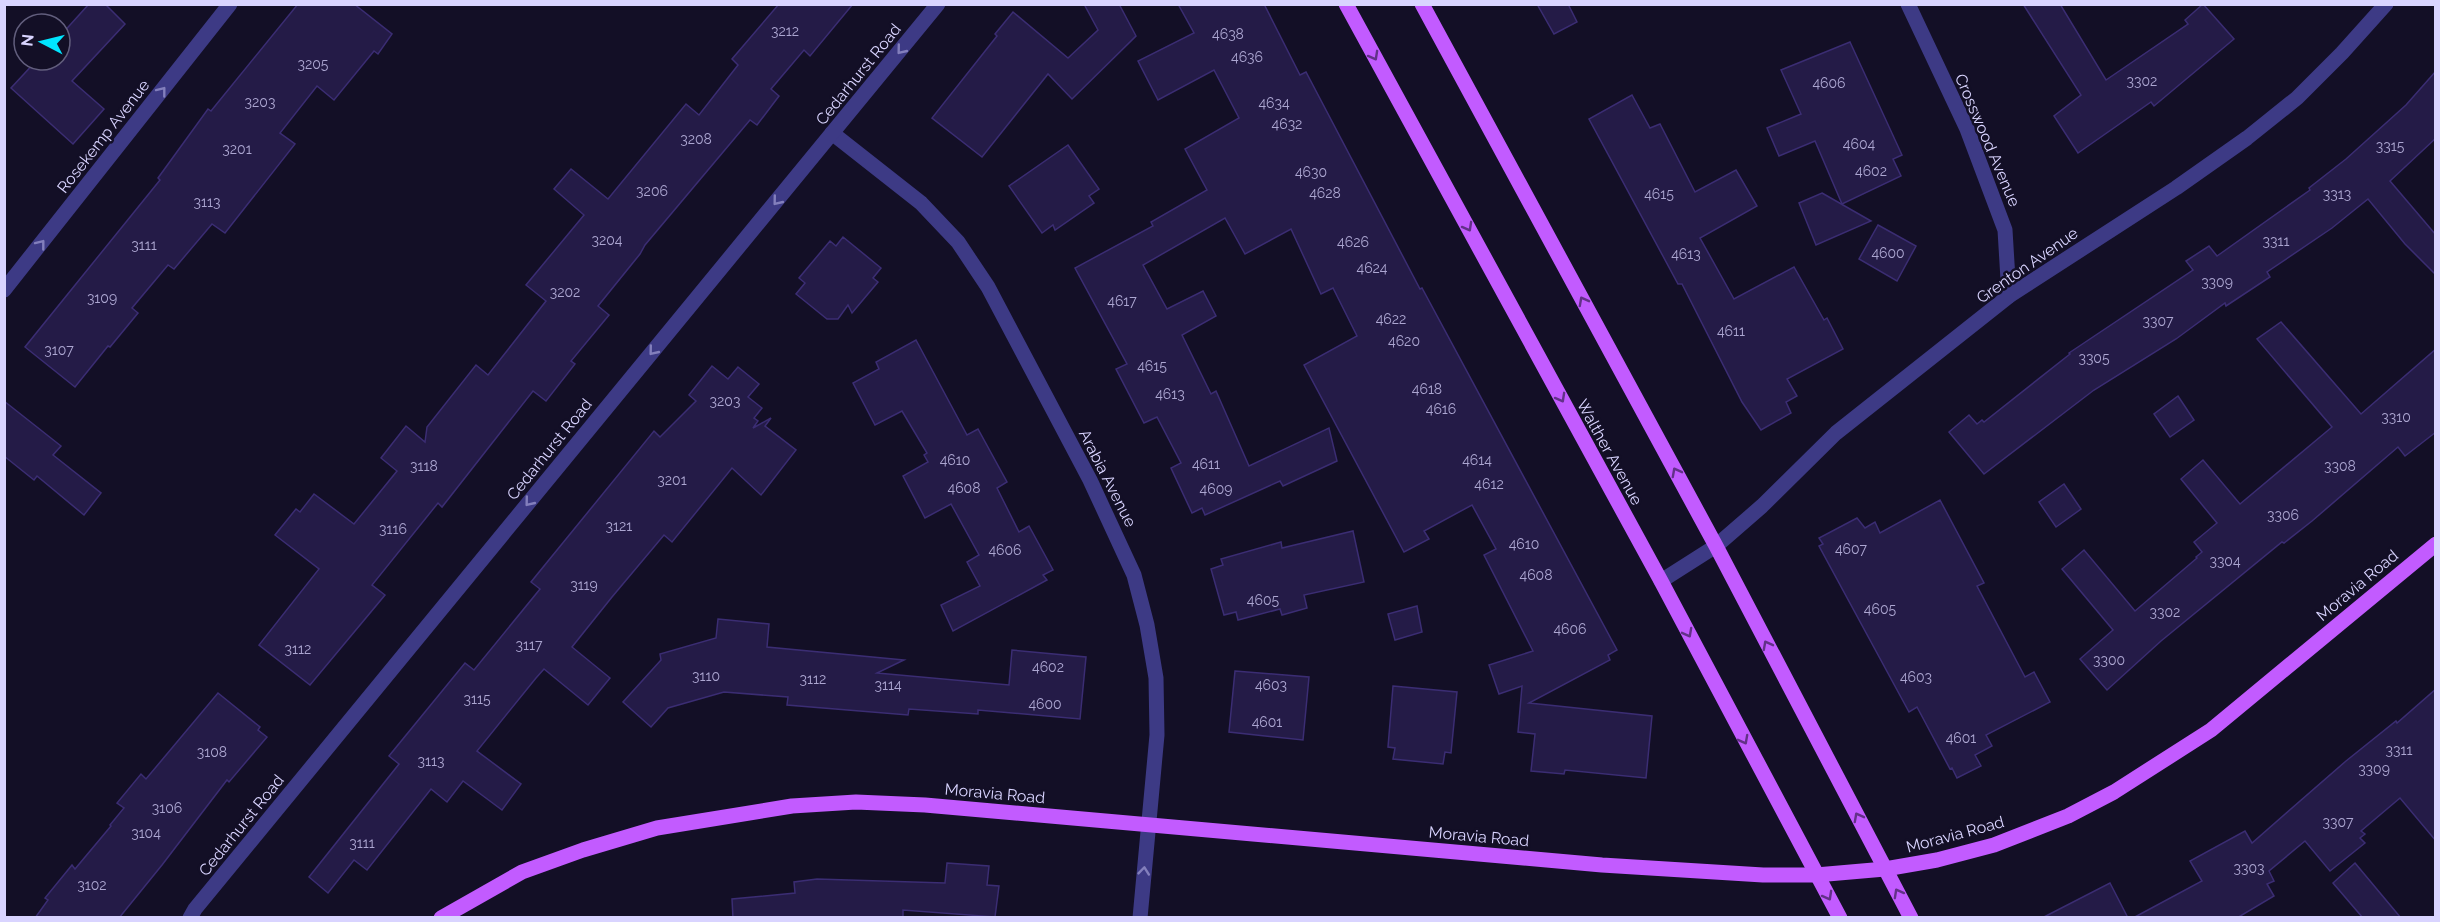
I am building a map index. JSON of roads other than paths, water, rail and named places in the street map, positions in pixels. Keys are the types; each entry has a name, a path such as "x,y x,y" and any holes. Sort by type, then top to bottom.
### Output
{"main road":[{"name":"Walther Avenue","path":"1346,4 1661,581 1840,918"},
{"path":"1422,4 1716,546 1911,918"},
{"name":"Moravia Road","path":"441,918 522,872 582,850 657,828 792,806 856,802 925,805 1602,865 1763,875 1816,875 1885,869 1937,860 1994,845 2068,816 2114,792 2211,730 2436,544"}],"street":[{"name":"Rosekemp Avenue","path":"4,290 230,4"},
{"name":"Cedarhurst Road","path":"190,918 195,909 938,4"},
{"name":"Crosswood Avenue","path":"1908,4 1966,129 2005,230 2009,296"},
{"name":"Grenton Avenue","path":"1661,581 1716,546 1762,506 1836,433 2009,296 2176,188 2247,138 2297,98 2386,4"},
{"name":"Arabia Avenue","path":"832,133 921,203 958,243 988,287 1113,526 1134,575 1147,625 1156,678 1158,735 1140,918"}]}
